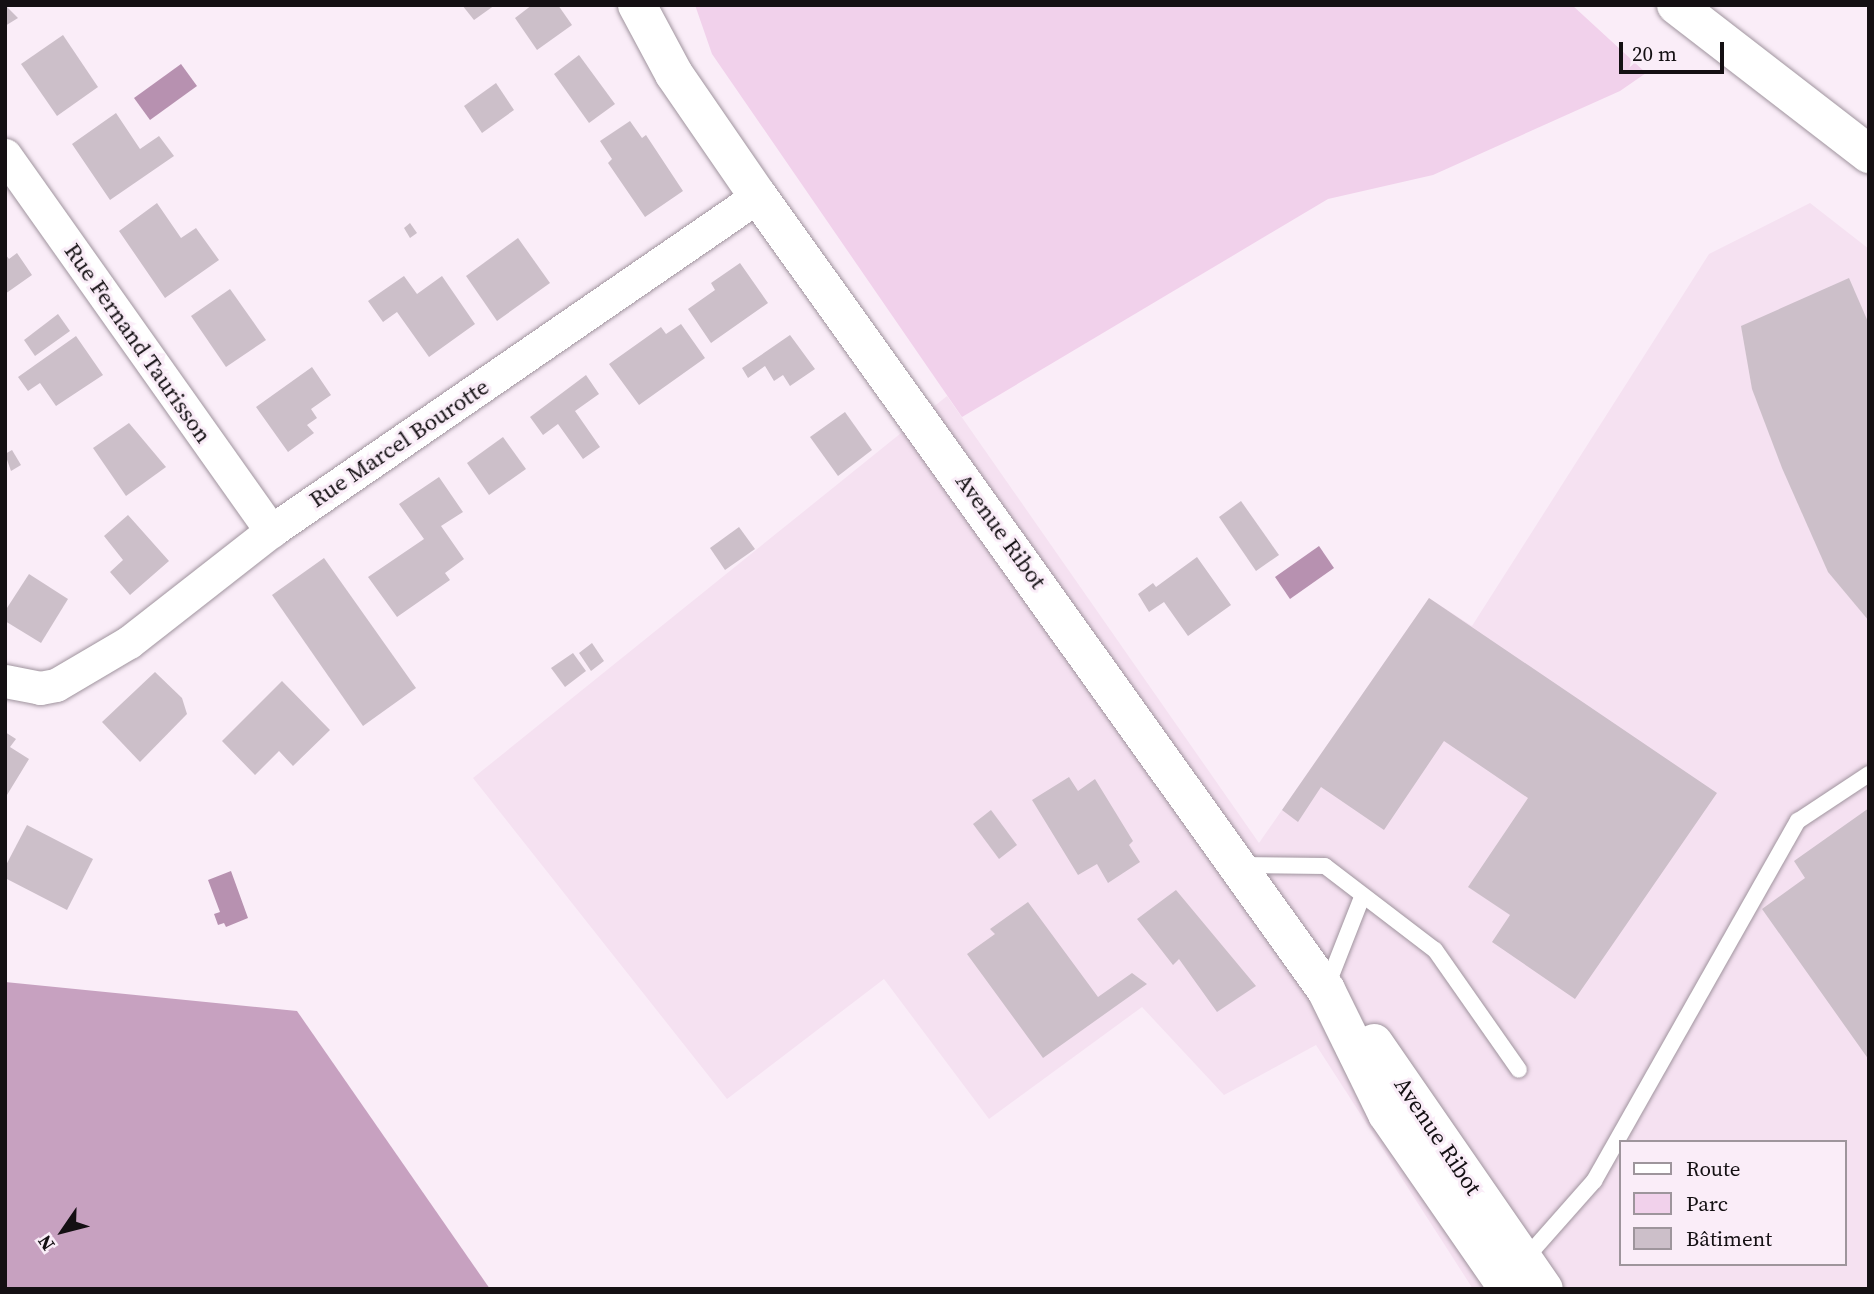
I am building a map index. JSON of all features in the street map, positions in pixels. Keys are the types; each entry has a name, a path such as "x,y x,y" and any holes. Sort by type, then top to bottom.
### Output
{"main road":[{"name":"Avenue Ribot","path":"609,5 629,35 674,74"},
{"name":"Avenue Ribot","path":"637,5 674,74 758,196 1326,990 1387,1114 1525,1279"},
{"name":"Avenue Ribot","path":"654,5 674,74"},
{"path":"1676,5 1869,154"}],"street":[{"name":"Rue Fernand Taurisson","path":"5,155 271,531"},
{"name":"Rue Marcel Bourotte","path":"5,681 40,688 56,685 129,642 271,531 758,196"}],"lane":[{"path":"1525,1279 1594,1181 1798,821 1869,774"},
{"path":"1238,865 1325,866 1362,897 1435,950 1519,1070"},
{"path":"1326,990 1362,897"}],"shaded area":[{"path":"181,64 197,86 150,120 134,98"},
{"path":"1810,203 1869,249 1869,1289 1473,1289 1316,1045 1224,1095 1142,1007 989,1119 884,979 727,1099 473,778 947,396 1259,843 1429,598 1472,626 1709,254"},
{"path":"1319,546 1334,568 1290,599 1275,577"},
{"path":"231,871 248,918 226,927 224,923 218,925 214,914 220,912 208,880"},
{"path":"5,982 297,1011 490,1289 5,1289"}],"green space":[{"path":"695,5 1572,5 1646,73 1620,91 1433,175 1328,199 962,417 712,54"}],"building":[{"path":"5,5 18,18 5,26"},
{"path":"462,5 495,5 474,20"},
{"path":"532,5 558,5 572,25 537,50 515,18"},
{"path":"63,35 98,87 57,116 21,64"},
{"path":"579,55 615,104 589,123 554,74"},
{"path":"496,83 514,110 482,133 464,106"},
{"path":"116,113 140,149 159,136 174,156 110,200 72,144"},
{"path":"630,121 642,138 646,135 683,191 645,217 608,163 612,159 600,141"},
{"path":"157,203 181,238 196,228 219,260 165,298 119,231"},
{"path":"410,223 417,233 410,238 404,228"},
{"path":"518,238 550,283 497,321 466,276"},
{"path":"17,253 32,275 5,294 5,254 9,259"},
{"path":"740,263 768,303 711,343 688,309 715,290 711,283"},
{"path":"404,276 417,294 442,276 475,324 429,357 397,312 383,322 368,301"},
{"path":"1849,278 1869,324 1869,621 1828,572 1782,468 1752,389 1741,326"},
{"path":"230,289 266,340 226,367 191,316"},
{"path":"58,314 70,331 35,356 24,340"},
{"path":"681,324 705,358 639,405 609,364 661,327 666,334"},
{"path":"790,335 815,369 790,386 783,375 774,381 765,366 748,378 742,368"},
{"path":"76,336 103,375 56,406 40,383 28,391 18,377"},
{"path":"312,367 331,395 311,409 317,418 307,425 314,433 288,452 256,407"},
{"path":"586,375 599,394 575,411 600,447 583,459 558,424 543,435 530,417"},
{"path":"845,412 872,450 838,476 810,437"},
{"path":"129,423 166,467 126,496 93,448"},
{"path":"503,437 526,469 489,495 467,463"},
{"path":"12,450 21,465 11,471 5,454"},
{"path":"439,477 463,512 441,526 464,559 445,573 450,580 397,617 368,577 424,539 399,504"},
{"path":"1241,501 1279,555 1256,571 1219,517"},
{"path":"128,515 169,561 130,595 110,572 123,560 104,536"},
{"path":"739,527 755,549 725,570 710,548"},
{"path":"1197,557 1231,605 1188,636 1164,602 1149,612 1138,594 1153,583 1156,587"},
{"path":"324,558 416,688 363,726 272,595"},
{"path":"29,574 68,599 41,643 5,621 5,611"},
{"path":"1429,598 1717,793 1575,999 1492,942 1510,915 1468,887 1528,798 1444,741 1384,830 1321,787 1298,822 1282,810"},
{"path":"592,643 604,661 591,671 579,653"},
{"path":"573,653 586,671 565,687 551,668"},
{"path":"155,672 182,698 187,714 140,762 102,722"},
{"path":"282,681 330,730 293,766 279,751 255,775 222,741"},
{"path":"5,732 16,739 10,747 29,759 7,795"},
{"path":"1069,777 1078,791 1095,779 1133,841 1129,845 1140,862 1108,883 1097,864 1078,875 1032,800"},
{"path":"1869,808 1869,1060 1762,909 1805,878 1794,861"},
{"path":"991,810 1017,845 999,859 973,824"},
{"path":"27,825 93,859 67,910 5,878 5,867"},
{"path":"1176,890 1256,986 1217,1012 1179,959 1173,965 1137,919"},
{"path":"1028,902 1098,997 1132,973 1147,984 1043,1058 967,954 995,934 990,929"}]}
